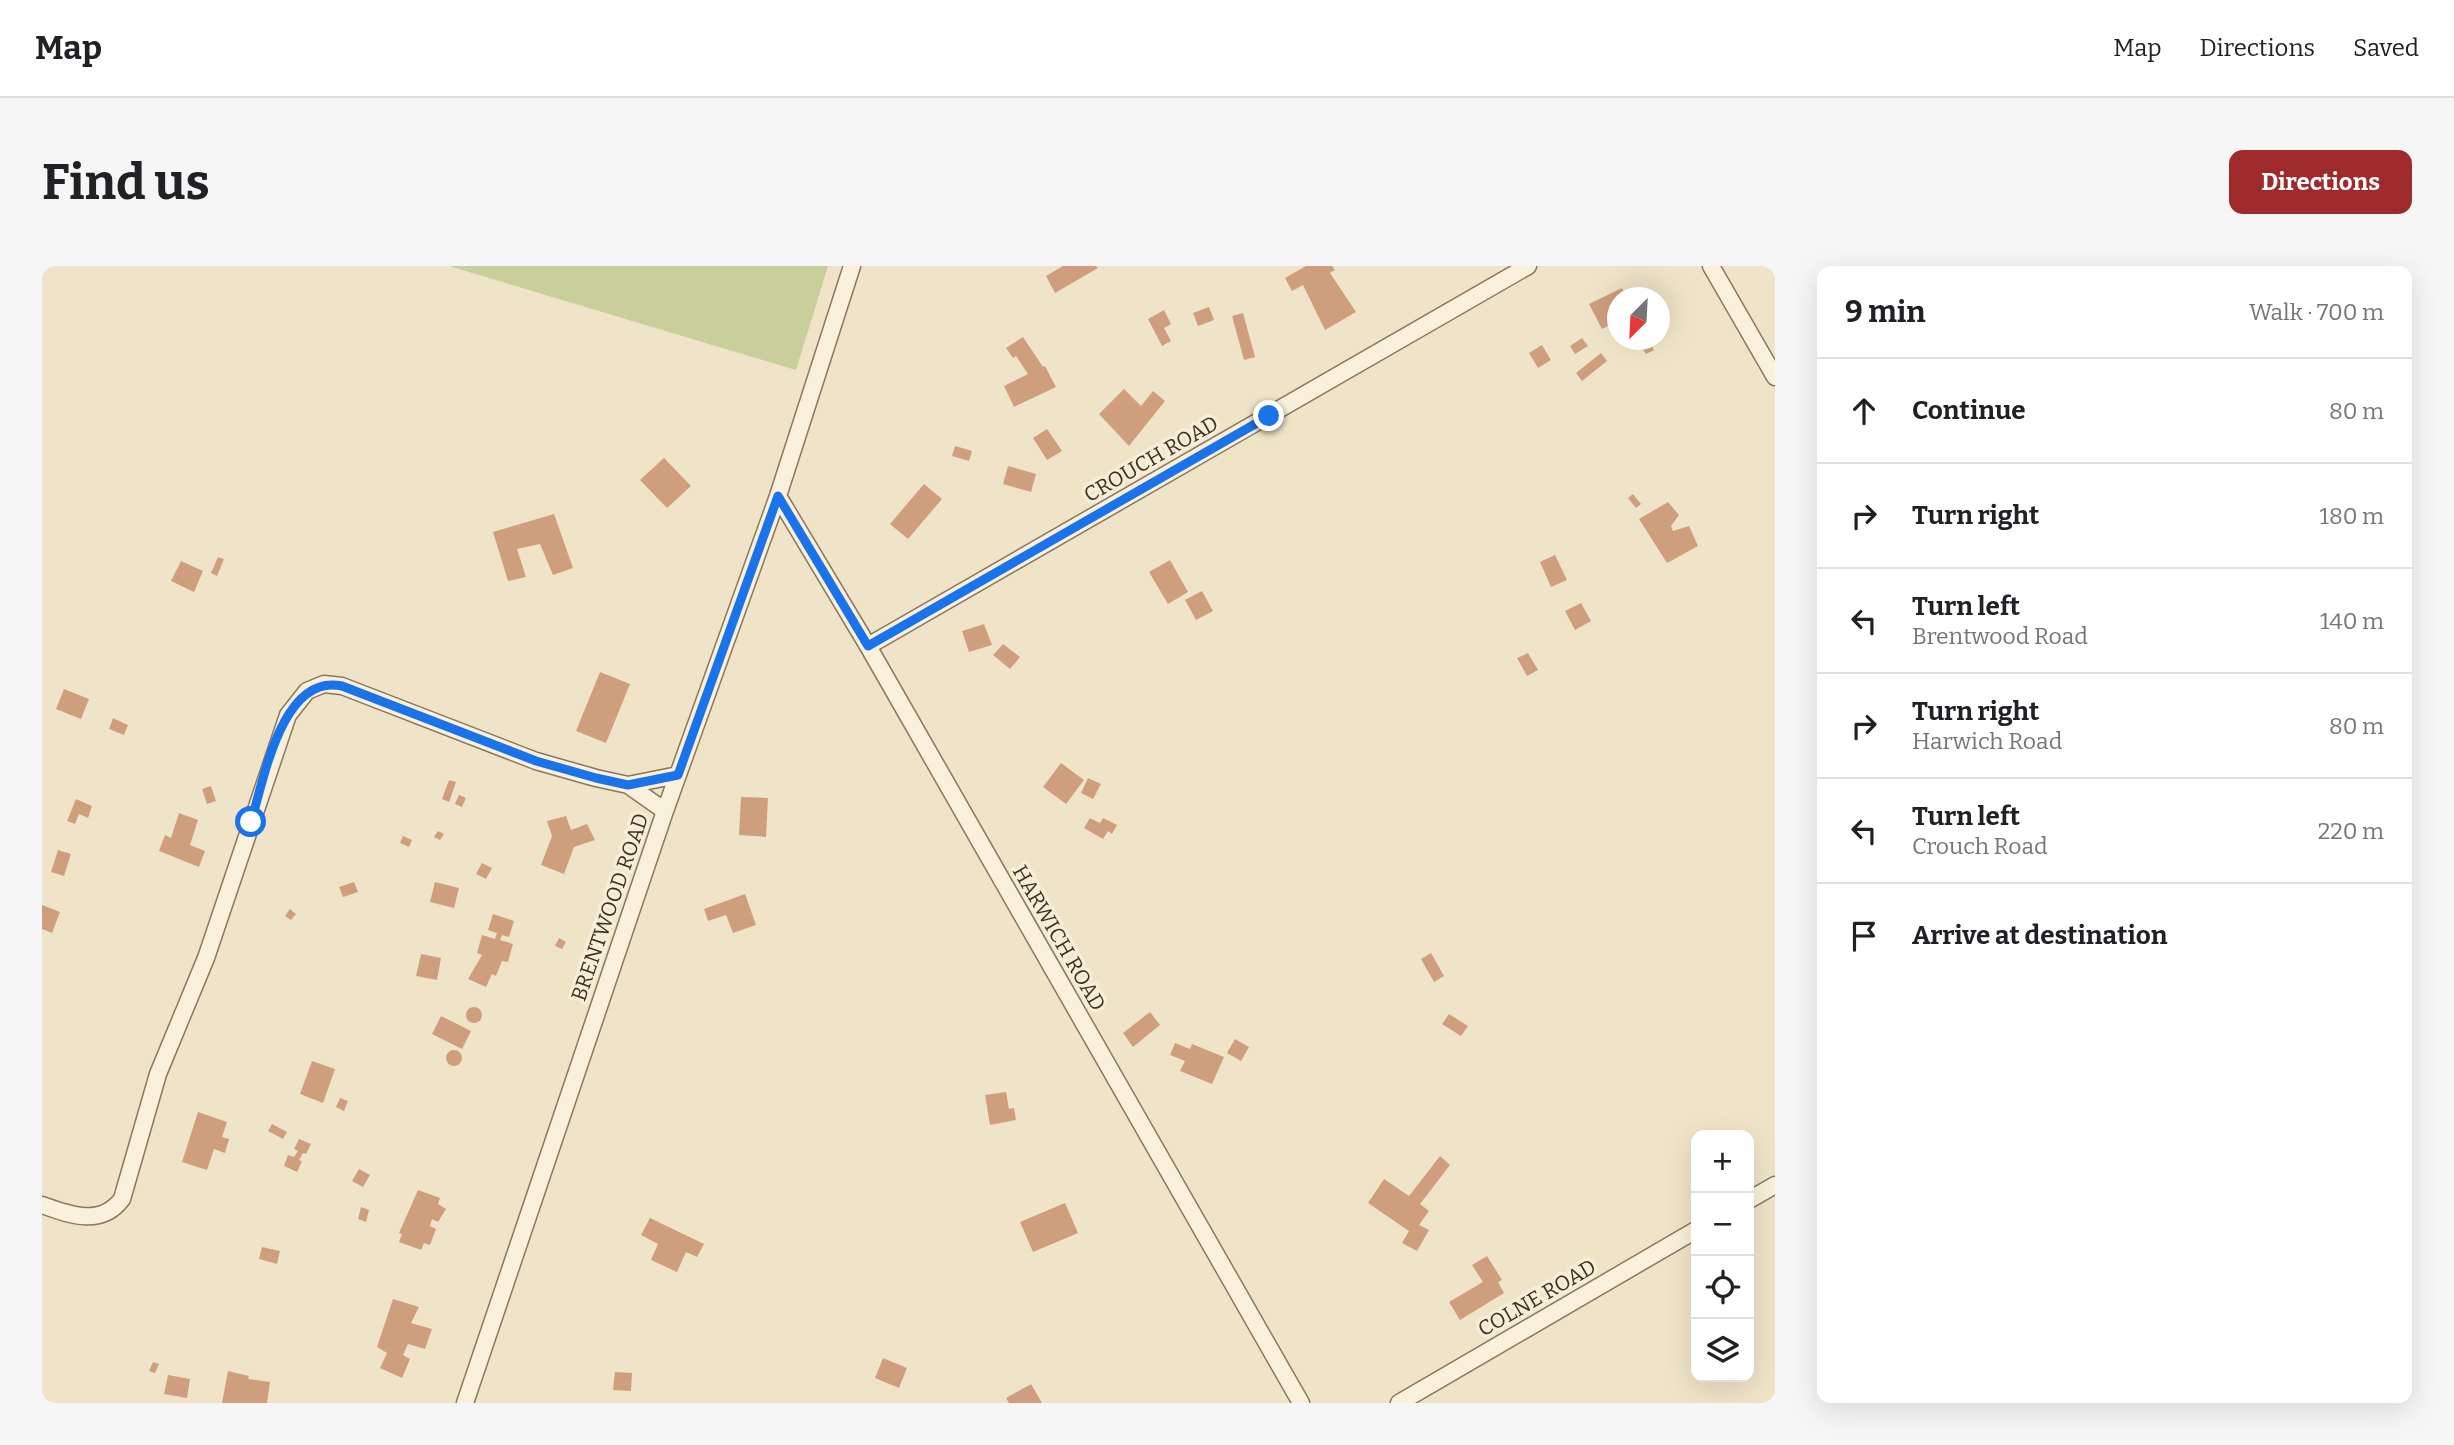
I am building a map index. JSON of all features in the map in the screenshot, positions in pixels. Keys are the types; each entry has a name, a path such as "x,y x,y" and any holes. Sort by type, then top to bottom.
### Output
{"street":[{"name":"BRENTWOOD ROAD","path":"465,1403 665,811 778,496 852,266"},
{"name":"CROUCH ROAD","path":"868,646 1528,266"},
{"path":"1711,266 1775,377"},
{"name":"HARWICH ROAD","path":"778,496 868,646 1301,1403"},
{"path":"42,1205 92,1218 116,1207 122,1199 155,1084 206,958 276,745 293,705 307,691 324,684 342,686 536,761 628,785 665,811"},
{"path":"628,785 678,775"},
{"path":"1754,1197 1775,1185"},
{"name":"COLNE ROAD","path":"1398,1403 1691,1233"}],"green space":[{"path":"449,266 828,266 796,370"}],"building":[{"path":"1063,266 1098,268 1055,293 1046,276"},
{"path":"1306,266 1332,266 1335,270 1330,273 1356,312 1325,330 1303,285 1292,291 1285,278"},
{"path":"1607,295 1607,326 1602,329 1589,304"},
{"path":"1209,307 1214,320 1198,326 1193,313"},
{"path":"1164,310 1171,324 1164,328 1171,341 1162,346 1148,319"},
{"path":"1243,313 1255,357 1244,360 1232,316"},
{"path":"1023,337 1043,367 1045,366 1056,387 1014,407 1004,386 1028,374 1016,356 1013,358 1006,348"},
{"path":"1582,338 1588,346 1575,354 1570,346"},
{"path":"1542,345 1551,360 1538,368 1529,353"},
{"path":"1601,353 1607,361 1582,381 1576,373"},
{"path":"1124,389 1141,406 1153,391 1165,401 1129,446 1099,414"},
{"path":"1047,429 1062,451 1047,460 1033,438"},
{"path":"955,446 972,451 969,461 952,456"},
{"path":"664,458 691,486 667,508 640,480"},
{"path":"1008,466 1036,474 1031,492 1003,484"},
{"path":"924,484 942,499 908,539 890,524"},
{"path":"1633,494 1641,504 1636,508 1628,498"},
{"path":"1668,502 1679,515 1671,526 1673,531 1689,526 1698,546 1667,563 1639,519"},
{"path":"554,514 573,568 553,575 540,544 517,549 526,577 508,581 493,532"},
{"path":"1555,555 1567,580 1551,587 1540,562"},
{"path":"218,557 224,559 217,576 211,573"},
{"path":"1170,560 1188,592 1168,604 1149,572"},
{"path":"181,561 203,571 194,592 171,581"},
{"path":"1202,591 1213,611 1196,620 1185,600"},
{"path":"1581,603 1591,621 1575,630 1565,611"},
{"path":"984,624 992,645 969,652 962,631"},
{"path":"1003,644 1020,657 1010,669 993,655"},
{"path":"1528,653 1538,670 1527,676 1517,658"},
{"path":"600,672 630,684 606,743 576,731"},
{"path":"64,689 89,699 81,719 56,709"},
{"path":"113,718 128,725 124,735 109,729"},
{"path":"1061,763 1084,780 1066,804 1043,787"},
{"path":"1088,778 1101,784 1093,799 1081,793"},
{"path":"449,780 456,782 449,802 442,799"},
{"path":"211,786 216,801 207,804 202,789"},
{"path":"459,795 466,798 462,807 455,804"},
{"path":"741,797 768,798 766,837 739,835"},
{"path":"76,799 92,806 88,818 79,814 75,824 67,821"},
{"path":"179,813 198,820 190,845 205,851 199,867 159,851 165,835 171,838"},
{"path":"566,816 571,830 587,824 595,840 574,847 564,874 541,865 552,836 547,821"},
{"path":"1090,818 1100,823 1103,818 1117,825 1112,834 1108,831 1103,839 1084,828"},
{"path":"438,831 444,834 440,840 434,837"},
{"path":"403,836 412,840 409,847 400,843"},
{"path":"58,850 71,854 64,876 51,872"},
{"path":"482,863 492,868 486,879 476,874"},
{"path":"354,882 358,892 343,897 339,887"},
{"path":"435,882 459,888 454,908 430,902"},
{"path":"745,894 756,925 733,933 726,915 708,921 704,909"},
{"path":"42,905 60,912 52,933 42,929"},
{"path":"290,909 296,914 291,920 285,916"},
{"path":"493,914 514,921 509,937 502,935 500,940 513,944 508,962 502,961 496,976 492,974 486,987 468,979 482,955 477,953 482,935 495,939 497,933 488,930"},
{"path":"559,938 566,942 562,949 555,946"},
{"path":"1431,953 1444,976 1434,982 1421,959"},
{"path":"421,954 441,958 437,980 416,976"},
{"path":"474,1007 482,1015 474,1023 466,1015"},
{"path":"1150,1012 1160,1025 1133,1047 1123,1033"},
{"path":"1449,1014 1468,1026 1461,1036 1442,1024"},
{"path":"441,1016 471,1031 462,1049 432,1034"},
{"path":"1235,1039 1249,1047 1241,1061 1227,1053"},
{"path":"1175,1043 1190,1049 1192,1044 1224,1057 1212,1084 1180,1071 1185,1061 1170,1055"},
{"path":"454,1050 462,1058 454,1066 446,1058"},
{"path":"312,1061 335,1069 323,1103 300,1094"},
{"path":"1006,1092 1009,1109 1014,1108 1016,1120 990,1125 985,1095"},
{"path":"340,1098 348,1101 344,1111 336,1107"},
{"path":"198,1112 227,1122 222,1137 229,1139 225,1153 214,1149 207,1170 182,1162"},
{"path":"272,1124 287,1132 283,1139 268,1131"},
{"path":"299,1139 311,1144 299,1160 302,1161 297,1172 284,1166 288,1155 294,1157 298,1151 294,1149"},
{"path":"1440,1156 1450,1165 1420,1204 1429,1211 1419,1225 1429,1230 1417,1251 1402,1243 1409,1231 1368,1203 1384,1179 1409,1196"},
{"path":"359,1169 370,1175 363,1187 352,1181"},
{"path":"418,1190 440,1198 438,1204 446,1209 438,1222 432,1219 430,1226 436,1229 430,1245 424,1243 421,1250 399,1242 402,1234 399,1233"},
{"path":"1065,1203 1078,1233 1033,1252 1020,1222"},
{"path":"361,1207 369,1210 366,1222 358,1219"},
{"path":"650,1218 704,1244 697,1257 686,1252 677,1272 651,1260 658,1244 641,1235"},
{"path":"262,1247 280,1251 277,1264 259,1259"},
{"path":"1487,1256 1502,1280 1498,1282 1504,1293 1460,1320 1449,1302 1483,1282 1472,1265"},
{"path":"393,1299 419,1307 411,1323 432,1329 425,1349 408,1344 403,1355 410,1359 402,1378 380,1368 387,1353 377,1347"},
{"path":"883,1358 907,1368 899,1388 875,1378"},
{"path":"153,1362 159,1364 155,1373 149,1371"},
{"path":"228,1371 249,1376 248,1379 270,1382 267,1403 222,1403"},
{"path":"615,1372 632,1373 631,1391 613,1390"},
{"path":"168,1375 190,1379 187,1398 164,1394"},
{"path":"1031,1384 1042,1403 1009,1403 1006,1398"}],"route":[{"path":"251,822 276,745 293,705 307,691 324,684 342,686 536,761 615,783 628,785 678,775 778,496 868,646 1269,416"}]}
